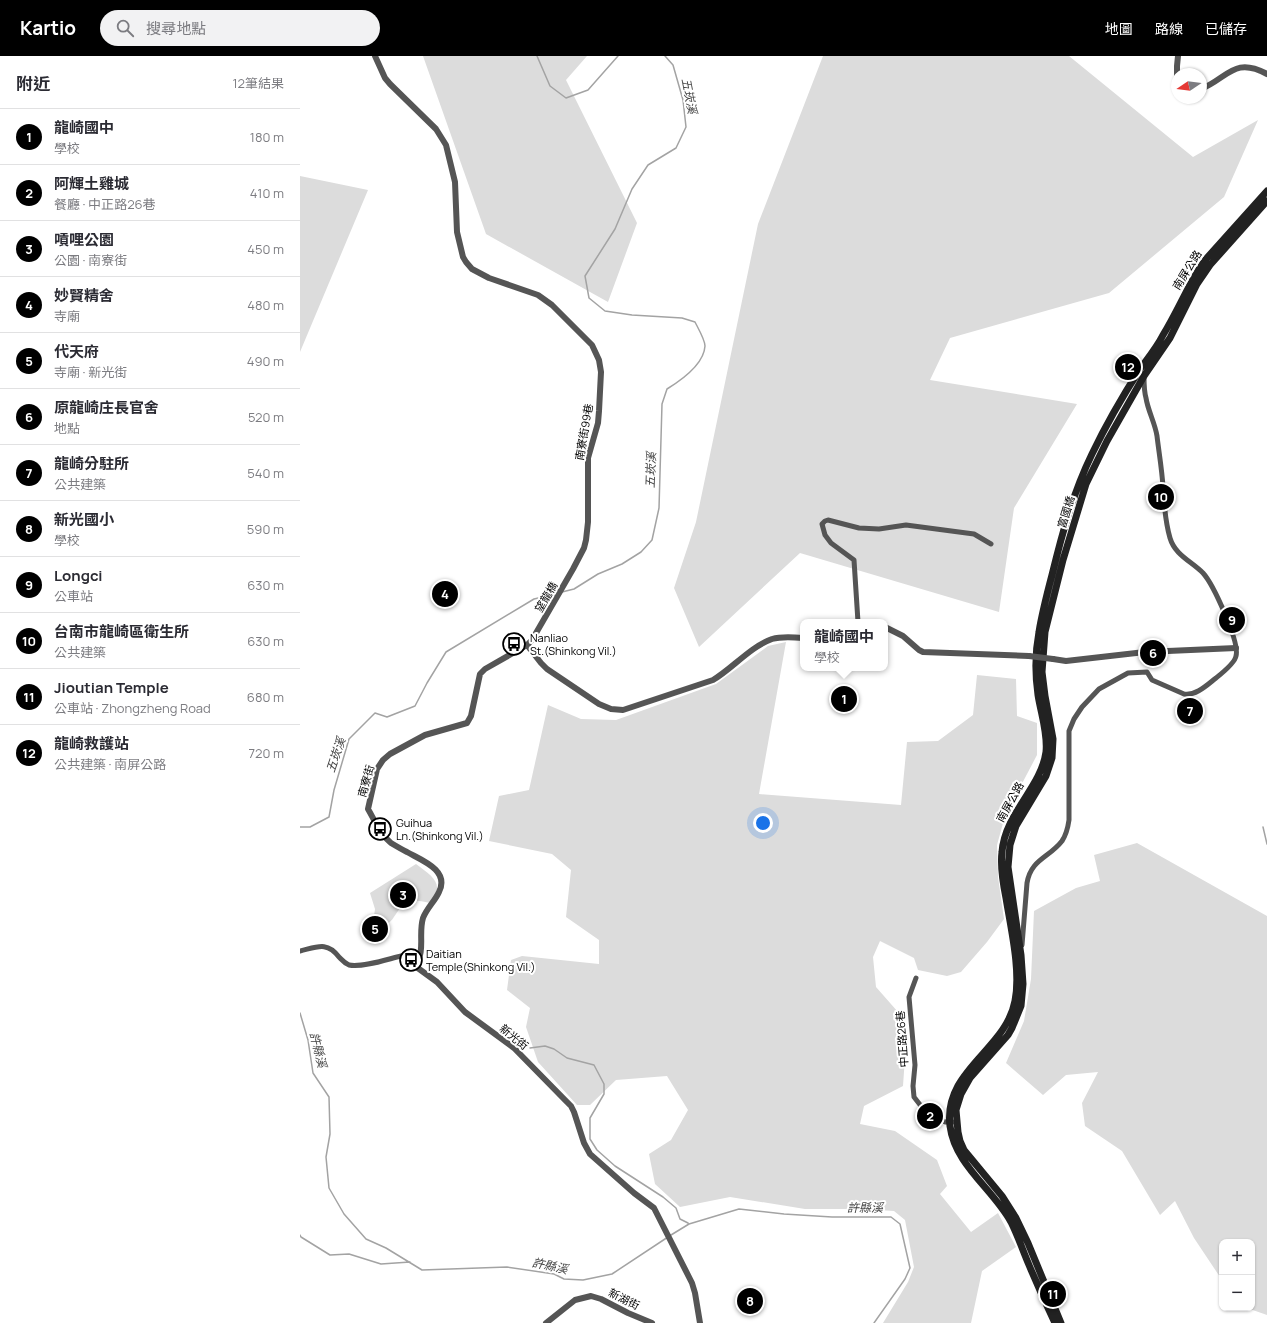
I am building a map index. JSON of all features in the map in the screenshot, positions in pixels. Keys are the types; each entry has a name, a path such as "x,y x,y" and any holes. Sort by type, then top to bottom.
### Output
{"main road":[{"name":"南屏公路","path":"1142,373 1199,269 1206,259 1267,191"},
{"name":"南屏公路","path":"1142,373 1166,346 1197,284 1210,265 1267,202"},
{"name":"富國橋","path":"1041,644 1063,560 1086,484 1130,394 1142,373"},
{"name":"南屏公路","path":"953,1122 958,1103 970,1078 1008,1035 1021,1006 1023,994 1021,955 1008,867 1010,845 1016,826 1046,776 1052,758 1053,739 1045,696 1041,644"},
{"name":"南屏公路","path":"953,1122 951,1102 957,1086 968,1070 1000,1034 1011,1014 1016,996 1016,974 1002,877 1002,850 1003,841 1011,822 1039,773 1045,756 1046,739 1035,660 1041,644"},
{"path":"953,1122 951,1134 959,1154 998,1201 1011,1222 1055,1323"},
{"path":"953,1122 964,1150 1002,1196 1020,1225 1061,1323"}],"street":[{"name":"南寮街99巷","path":"375,56 385,78 436,129 446,145 455,182 457,232 463,257 469,266 489,278 538,295 552,305 592,345 599,360 601,372 600,411 588,458 588,531 584,548 573,569"},
{"path":"1177,68 1178,56"},
{"path":"1207,86 1217,81 1234,68 1257,68 1267,74"},
{"path":"1016,974 1021,955 1026,883 1029,874 1037,862 1062,841 1068,825 1069,730 1082,707 1099,689 1128,674 1137,672 1147,672 1152,680 1184,694 1195,692 1210,682 1234,662 1236,655 1236,648 1227,620 1210,583 1201,572 1178,553 1170,540 1165,517 1156,434 1146,398 1142,373"},
{"path":"858,619 854,560 831,543 825,535 822,524 825,521 828,520 858,528 879,528 906,525 974,534 991,544"},
{"name":"望龍橋","path":"527,645 535,635 573,569"},
{"path":"888,628 903,636 923,652 1029,656 1066,661 1145,652 1236,648"},
{"path":"527,645 541,663 547,668 599,704 611,709 623,710 713,680 749,653 772,640 785,637 800,638"},
{"name":"南寮街","path":"415,966 420,959 422,945 421,931 424,917 442,885 439,874 431,865 390,843 382,835 368,809 378,769 383,760 390,754 425,735 467,723 470,720 480,674 485,669 527,645"},
{"name":"新光街","path":"300,952 315,947 326,946 332,949 343,961 351,965 374,963 401,956 437,982 465,1012 514,1048 571,1106 584,1143 590,1154 634,1193 654,1208 692,1283 700,1323"},
{"name":"中正路26巷","path":"916,978 909,997 916,1066 913,1086 914,1097 921,1106 945,1122 953,1122"},
{"name":"新湖街","path":"546,1323 575,1300 591,1296 652,1323"}],"shaded area":[{"path":"423,56 587,56 566,80 637,223 608,302 486,234"},
{"path":"823,56 1069,56 1193,157 1258,120 1224,197 1109,293 950,338 930,380 1077,404 1014,508 999,612 800,553 699,647 674,588 696,522 758,224"},
{"path":"300,176 368,190 300,352"},
{"path":"786,642 759,794 901,805 907,742 938,741 973,715 977,675 1016,679 1017,716 1037,723 1037,755 1005,816 997,845 998,877 1004,919 987,942 961,972 947,976 918,970 914,958 880,941 873,957 876,987 898,1012 905,1057 903,1086 864,1106 860,1124 895,1131 937,1160 947,1186 940,1194 971,1232 998,1213 1016,1247 982,1271 971,1323 883,1323 908,1282 914,1267 905,1220 894,1211 862,1209 805,1209 730,1197 680,1207 655,1184 649,1154 671,1140 688,1110 667,1076 616,1080 590,1105 577,1105 538,1062 526,1027 530,1008 507,990 511,960 522,956 599,964 599,940 566,917 571,870 552,854 489,841 499,796 529,790 548,705 581,719 616,720 716,684 768,646"},
{"path":"1137,843 1267,916 1267,1315 1255,1311 1255,1239 1219,1239 1219,1276 1194,1238 1175,1201 1160,1215 1122,1151 1085,1126 1082,1103 1098,1072 1066,1075 1043,1095 1006,1063 1024,1021 1031,979 1034,911 1076,888 1100,881 1094,855"},
{"path":"416,864 427,872 435,881 437,891 435,896 430,903 418,901 406,902 387,924 376,921 374,916 375,909 370,893"}],"waterway":[{"name":"五崁溪","path":"537,56 550,86 566,98 588,90 618,56"},
{"name":"五崁溪","path":"562,592 574,589 598,574 622,564 641,552 652,540 659,508 662,404 667,389 684,377 696,365 704,353 705,343 695,322 682,318 632,315 605,311 589,298 585,276 615,229 632,189 648,165 676,148 686,127 683,100 673,65 665,56"},
{"name":"五崁溪","path":"300,827 310,827 329,817 334,790 349,739 375,713 387,717 415,706 446,652 534,599 556,594"},
{"path":"1263,827 1267,844"},
{"name":"許縣溪","path":"300,1013 308,1040 313,1073 329,1097 330,1134 326,1157 329,1188 344,1214 366,1239 386,1248 422,1270 507,1267 554,1274 564,1279 583,1280 612,1274 668,1237"},
{"path":"530,1048 545,1046 554,1049 567,1058 594,1065 604,1084 604,1094 590,1118 590,1139 597,1150 615,1166 663,1197 676,1208 680,1219 688,1223"},
{"name":"許縣溪","path":"671,1235 689,1224 739,1209 832,1217 891,1217 900,1224 910,1268 905,1279 874,1323"},
{"path":"300,1235 330,1255 349,1254 381,1264 410,1262"}],"place":[{"name":"龍崎救護站","path":"1128,367"},
{"name":"台南市龍崎區衛生所","path":"1161,497"},
{"name":"妙賢精舍","path":"445,594"},
{"name":"Longci","path":"1232,620"},
{"name":"Nanliao St.(Shinkong Vil.)","path":"514,644"},
{"name":"原龍崎庄長官舍","path":"1153,653"},
{"name":"龍崎國中","path":"844,699"},
{"name":"龍崎分駐所","path":"1190,711"},
{"name":"Guihua Ln.(Shinkong Vil.)","path":"380,829"},
{"name":"嗊哩公園","path":"403,895"},
{"name":"代天府","path":"375,929"},
{"name":"Daitian Temple(Shinkong Vil.)","path":"411,960"},
{"name":"阿輝土雞城","path":"930,1116"},
{"name":"Jioutian Temple","path":"1053,1294"},
{"name":"新光國小","path":"750,1301"}]}
